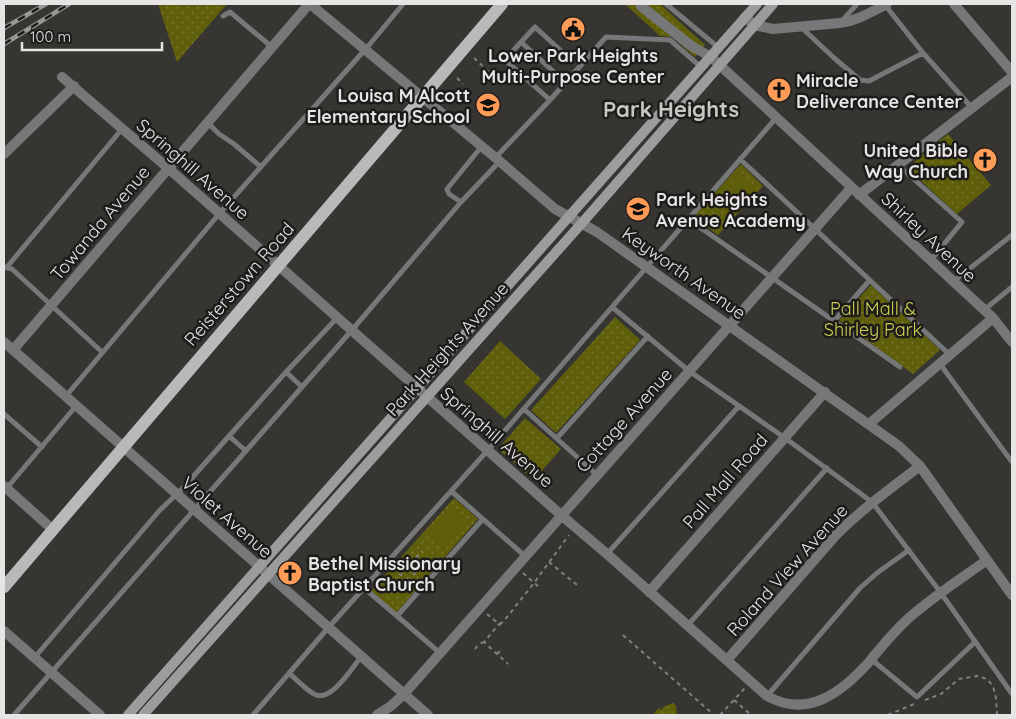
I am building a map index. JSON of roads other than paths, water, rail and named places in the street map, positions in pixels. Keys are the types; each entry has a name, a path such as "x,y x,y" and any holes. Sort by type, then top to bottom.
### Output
{"main road":[{"name":"Reisterstown Road","path":"4,587 502,4"},
{"name":"Park Heights Avenue","path":"128,715 757,4"},
{"name":"Park Heights Avenue","path":"143,715 582,223 773,4"}],"street":[{"name":"Towanda Avenue","path":"7,348 52,305 310,4"},
{"name":"Keyworth Avenue","path":"310,4 498,159 555,209 597,232 899,446 920,466 1012,595"},
{"name":"Shirley Avenue","path":"640,4 690,45 711,57 993,318 1012,342"},
{"path":"745,17 754,25 773,29 801,27 850,22 886,4"},
{"path":"954,4 1012,72"},
{"name":"Springhill Avenue","path":"62,77 771,699"},
{"name":"Cottage Avenue","path":"377,715 404,694 815,229 855,191 898,165 1012,77"},
{"path":"4,154 74,86"},
{"path":"869,424 993,318"},
{"name":"Violet Avenue","path":"7,348 66,396 428,715"},
{"name":"Pall Mall Road","path":"649,592 825,392"},
{"name":"Roland View Avenue","path":"727,660 836,535 872,502 920,466"},
{"path":"4,488 52,529"},
{"path":"771,699 782,707 800,709 819,705 838,694 910,617 987,560"},
{"path":"4,631 100,715"}],"lane":[{"path":"66,396 219,214 404,4"},
{"path":"666,4 719,48"},
{"path":"840,23 857,4"},
{"path":"886,4 924,53 972,108"},
{"path":"223,16 230,12 272,47"},
{"path":"550,100 506,60 535,27 571,60"},
{"path":"801,27 860,80 869,81 924,53"},
{"path":"14,715 195,510 498,159 606,37 670,40 702,68"},
{"path":"522,42 565,82"},
{"path":"253,715 328,628 524,409 777,117"},
{"path":"207,122 260,167"},
{"path":"102,352 12,269 5,267 123,129"},
{"path":"461,202 449,194 447,189 482,146"},
{"path":"740,159 950,355"},
{"path":"898,165 962,222 930,260"},
{"path":"688,219 900,367"},
{"path":"954,282 1012,235"},
{"path":"834,321 870,281"},
{"path":"984,310 1012,287"},
{"path":"612,307 689,371 872,502 941,593 1012,694"},
{"path":"34,658 159,511 177,494 286,372 338,318"},
{"path":"556,438 648,336"},
{"path":"940,364 1012,462"},
{"path":"286,372 302,387"},
{"path":"4,488 42,447 76,406"},
{"path":"607,554 739,406"},
{"path":"524,409 597,475"},
{"path":"4,414 42,447"},
{"path":"229,436 246,451"},
{"path":"688,626 827,468"},
{"path":"452,491 525,556"},
{"path":"396,616 483,519"},
{"path":"771,699 869,579 909,550"},
{"path":"364,588 440,653"},
{"path":"871,659 917,698 975,642"},
{"path":"289,673 315,695 324,696 335,689 361,657"}],"railway":[{"path":"4,28 46,4"},
{"path":"4,44 69,4"}],"place":[{"name":"Lower Park Heights Multi-Purpose Center","path":"573,29"},
{"name":"Miracle Deliverance Center","path":"779,90"},
{"name":"Louisa M Alcott Elementary School","path":"488,105"},
{"name":"United Bible Way Church","path":"985,160"},
{"name":"Park Heights Avenue Academy","path":"638,209"},
{"name":"Bethel Missionary Baptist Church","path":"290,573"}],"district":[{"name":"Park Heights","path":"671,109"}],"park label":[{"name":"Pall Mall & Shirley Park","path":"873,318"}]}
